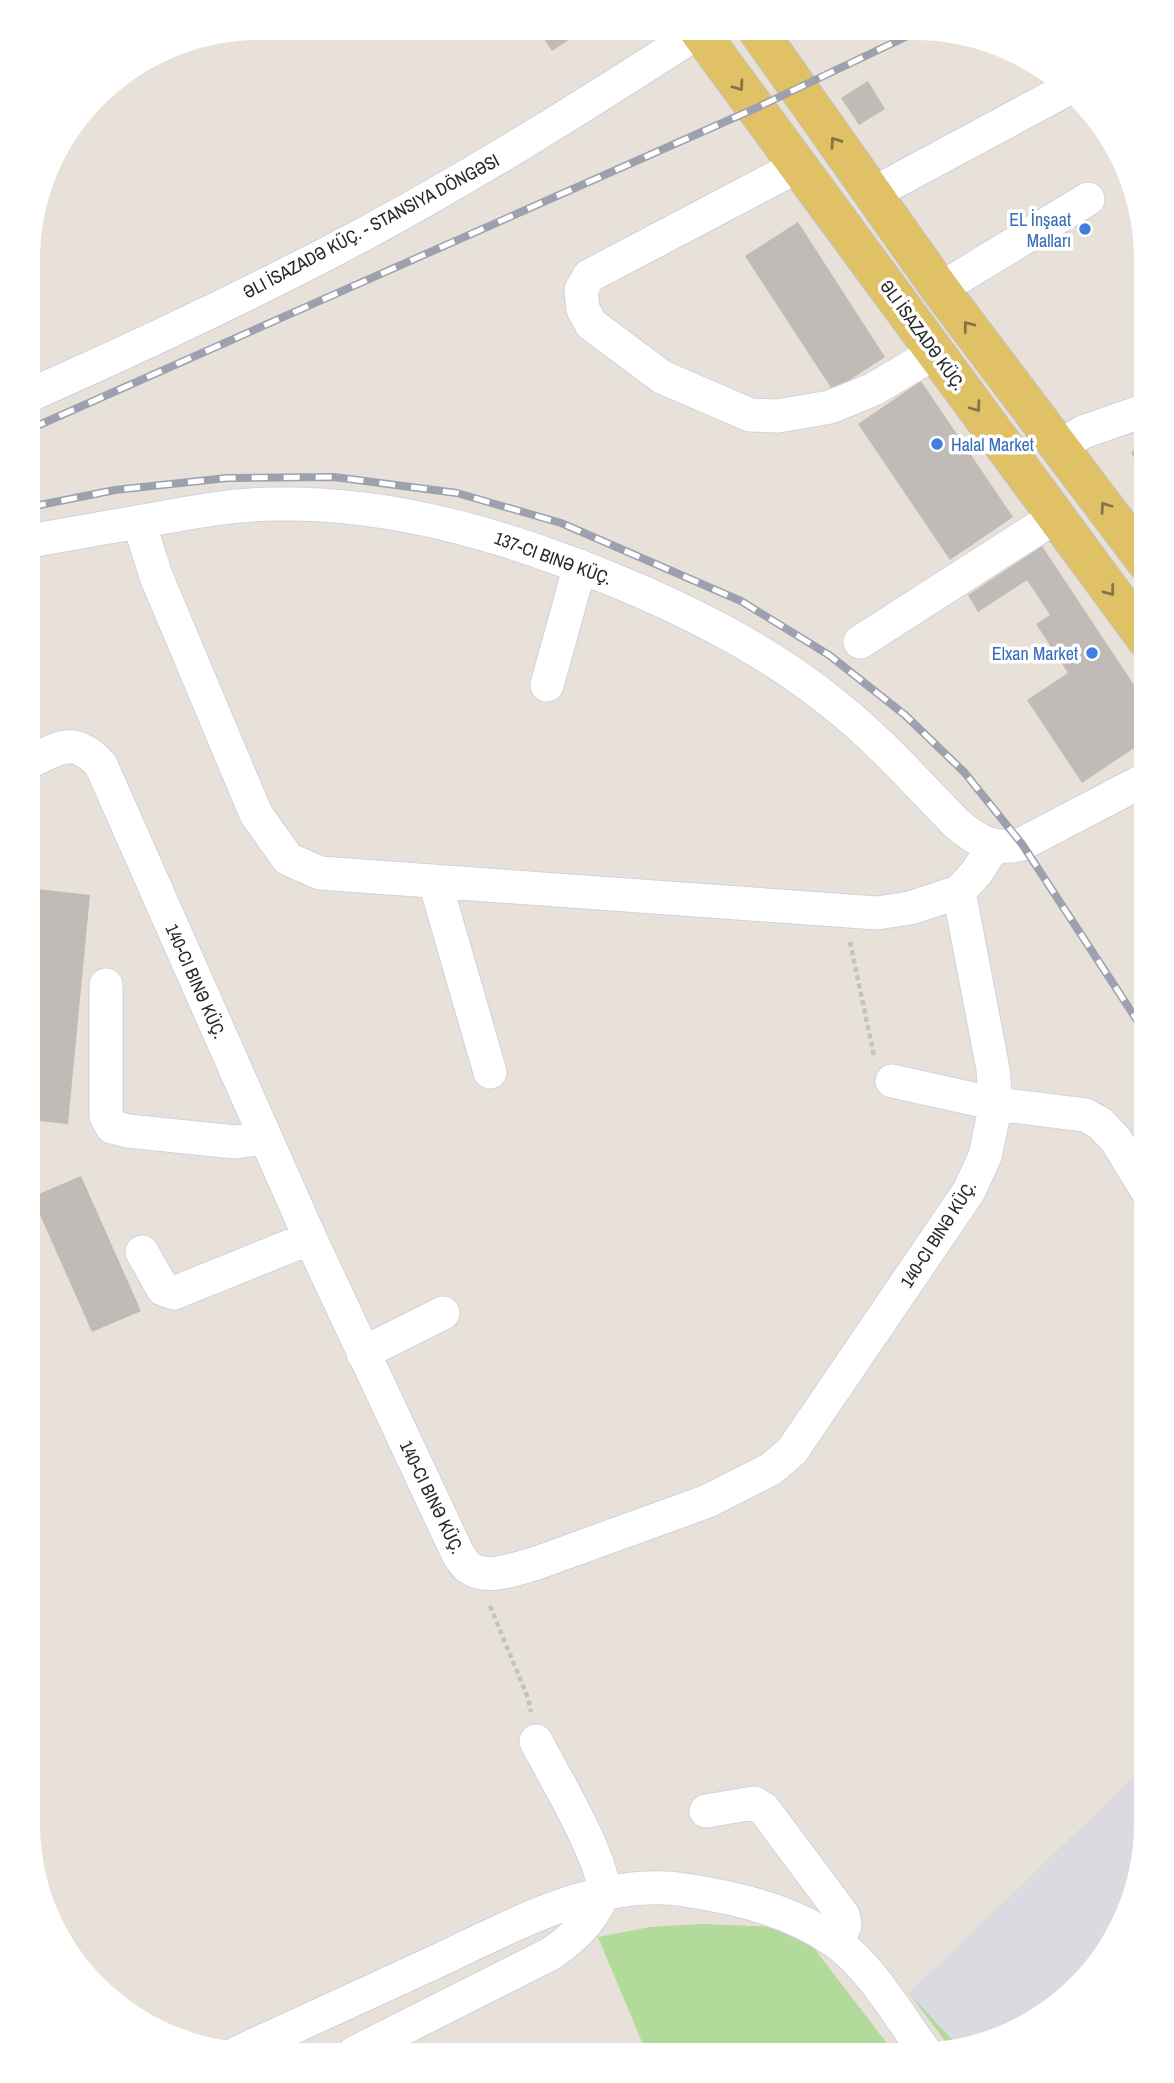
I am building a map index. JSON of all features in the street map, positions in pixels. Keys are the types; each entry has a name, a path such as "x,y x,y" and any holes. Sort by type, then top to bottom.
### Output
{"main road":[{"name":"ƏLI İSAZADƏ KÜÇ.","path":"706,40 1134,623"},
{"path":"764,40 940,289 1134,546"},
{"path":"1023,472 1060,446"}],"street":[{"name":"ƏLI İSAZADƏ KÜÇ. - STANSIYA DÖNGƏSI","path":"40,387 178,327 364,234 521,145 684,40"},
{"path":"872,194 1058,94"},
{"path":"798,166 589,276 581,290 583,309 591,324 662,377 750,415 778,416 830,407 874,389 936,352"},
{"path":"940,289 1088,199"},
{"path":"1060,446 1083,432 1134,414"},
{"name":"137-CI BINƏ KÜÇ.","path":"40,539 199,511 275,504 385,512 463,527 524,545 698,617 765,654 836,705 956,823 972,837 992,847"},
{"path":"860,642 1055,517"},
{"path":"139,522 156,576 256,814 288,859 320,873 877,913 911,908 959,892 977,872 992,847 1007,848 1022,844 1134,785"},
{"path":"547,685 580,566"},
{"path":"40,757 57,749 75,746 88,751 101,765 310,1238 458,1554 468,1567 485,1574 534,1564 708,1501 771,1469 792,1451 969,1191 985,1156 996,1104 993,1069 959,892"},
{"path":"435,881 490,1072"},
{"path":"106,985 106,1116 113,1127 128,1131 235,1142 265,1138"},
{"path":"892,1082 996,1104 1085,1115 1100,1123 1116,1140 1133,1168"},
{"path":"142,1252 163,1289 174,1293 310,1238"},
{"path":"363,1353 443,1313"},
{"path":"374,2043 552,1953 573,1938 590,1920 603,1893 598,1865 586,1836 536,1741"},
{"path":"706,1811 754,1803 764,1809 843,1915 845,1925 838,1943"},
{"path":"259,2043 514,1924 562,1905 603,1893 666,1888 753,1903 816,1929 838,1943 867,1972 919,2043"}],"path":[{"path":"848,913 849,938 877,1067 892,1082"},
{"path":"485,1574 489,1605 528,1698 536,1741"}],"shaded area":[{"path":"1133,1778 1130,1867 1117,1908 1089,1957 1059,1988 1037,2006 1012,2020 952,2040 909,1993"}],"green space":[{"path":"702,1924 775,1927 810,1943 887,2043 642,2043 598,1937 650,1927"},
{"path":"909,1993 952,2040 945,2041"}],"building":[{"path":"545,41 568,41 552,51"},
{"path":"868,81 885,109 859,125 841,98"},
{"path":"798,222 885,357 833,391 745,256"},
{"path":"921,381 1013,517 950,560 858,424"},
{"path":"1042,546 1134,684 1134,748 1082,783 1027,700 1068,673 1036,624 1050,615 1027,580 978,612 968,595"},
{"path":"40,889 90,895 68,1124 40,1121"},
{"path":"81,1176 141,1311 92,1332 40,1215 40,1194"}],"railway":[{"path":"40,425 756,108 899,40"},
{"path":"40,505 115,490 227,478 334,477 457,493 561,523 741,601 829,655 905,715 964,772 1022,844 1134,1015"}],"place":[{"name":"EL İnşaat Malları","path":"1085,229"},
{"name":"Halal Market","path":"937,444"},
{"name":"Elxan Market","path":"1092,653"}]}
